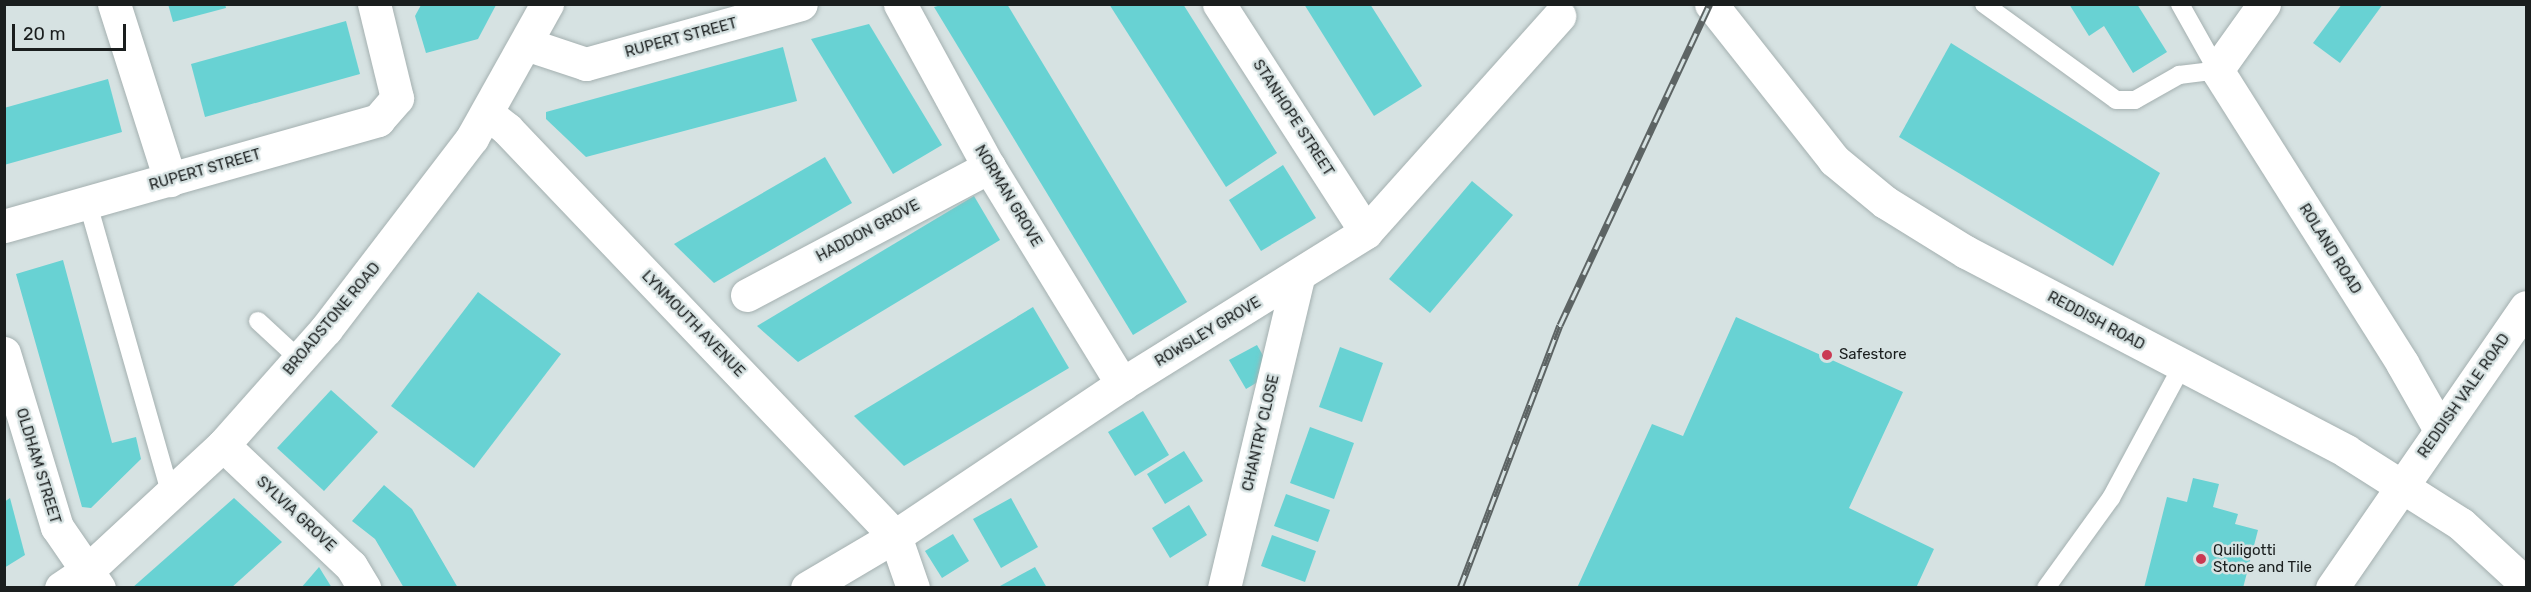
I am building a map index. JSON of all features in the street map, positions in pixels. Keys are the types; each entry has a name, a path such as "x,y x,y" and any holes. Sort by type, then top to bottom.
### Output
{"street":[{"path":"114,4 170,180"},
{"name":"RUPERT STREET","path":"4,226 378,120 397,98 374,4"},
{"name":"BROADSTONE ROAD","path":"83,582 223,445 299,359 429,199 488,114 547,4"},
{"name":"RUPERT STREET","path":"526,44 586,64 801,4"},
{"name":"NORMAN GROVE","path":"900,4 989,167 1122,384"},
{"name":"STANHOPE STREET","path":"1219,4 1366,232"},
{"name":"REDDISH ROAD","path":"1711,4 1799,120 1834,160 1885,202 1966,252 2332,444 2401,485 2478,538 2526,584"},
{"path":"2217,70 2264,4"},
{"name":"ROWSLEY GROVE","path":"807,588 895,536 1122,384 1298,278 1366,232 1559,16"},
{"name":"ROLAND ROAD","path":"2217,70 2402,363 2440,430"},
{"name":"LYNMOUTH AVENUE","path":"488,114 507,129 895,536"},
{"name":"HADDON GROVE","path":"747,295 989,167"},
{"name":"CHANTRY CLOSE","path":"1224,588 1298,278"},
{"name":"REDDISH VALE ROAD","path":"2332,588 2526,307"},
{"name":"OLDHAM STREET","path":"4,353 57,527 83,582"},
{"name":"SYLVIA GROVE","path":"223,445 351,566 364,588"},
{"path":"895,536 913,588"}],"lane":[{"path":"1984,4 2116,100 2135,100 2179,75 2217,70 2180,4"},
{"path":"88,204 171,495"},
{"path":"258,321 299,359"},
{"path":"2046,588 2111,498 2182,366"}],"building":[{"path":"168,4 225,4 226,8 173,22"},
{"path":"945,4 1007,4 1187,302 1133,335 934,7"},
{"path":"1109,4 1183,4 1277,153 1226,187"},
{"path":"1304,4 1370,4 1422,86 1374,116"},
{"path":"2069,4 2137,4 2167,52 2133,73 2104,26 2089,36"},
{"path":"2342,4 2383,4 2340,63 2313,43"},
{"path":"421,5 496,5 478,39 426,53 415,16"},
{"path":"346,21 360,74 205,117 191,64"},
{"path":"869,24 942,145 893,174 811,39"},
{"path":"1951,43 2160,173 2113,266 1899,137"},
{"path":"783,47 797,101 586,157 546,119 546,112"},
{"path":"108,79 122,132 4,165 4,108"},
{"path":"825,157 852,203 714,283 674,244"},
{"path":"1283,165 1316,218 1261,251 1229,200"},
{"path":"1472,181 1513,215 1430,313 1389,279"},
{"path":"974,196 1000,240 798,362 757,326"},
{"path":"63,260 112,443 136,437 141,459 91,508 82,507 16,274"},
{"path":"478,292 561,354 474,468 391,406"},
{"path":"1033,307 1069,368 904,466 854,416"},
{"path":"1736,317 1903,392 1849,508 1934,549 1916,588 1577,588 1652,424 1683,436"},
{"path":"1257,345 1273,373 1246,389 1229,360"},
{"path":"1340,347 1383,363 1362,422 1319,407"},
{"path":"331,390 378,432 324,491 277,448"},
{"path":"1143,411 1169,455 1135,476 1108,432"},
{"path":"1310,427 1354,443 1334,499 1290,483"},
{"path":"1184,451 1203,481 1165,504 1147,474"},
{"name":"Quiligotti Stone and Tile","path":"2193,478 2219,484 2213,507 2238,514 2235,524 2258,530 2243,588 2144,588 2167,497 2187,502"},
{"path":"384,485 412,509 458,588 404,588 375,539 352,521"},
{"path":"1286,494 1330,510 1318,542 1274,526"},
{"path":"10,498 25,555 4,568 4,502"},
{"path":"234,498 282,542 231,588 132,588"},
{"path":"1011,498 1038,547 1001,568 973,519"},
{"path":"1189,505 1207,535 1170,558 1152,528"},
{"path":"953,534 969,561 942,578 925,551"},
{"path":"1272,535 1316,551 1305,582 1261,566"},
{"path":"319,567 332,588 301,588"},
{"path":"1035,567 1047,588 1001,588 1000,586"}],"railway":[{"path":"1460,588 1560,325 1710,4"}],"place":[{"name":"Safestore","path":"1827,355"},
{"name":"Quiligotti Stone and Tile","path":"2201,559"}]}
